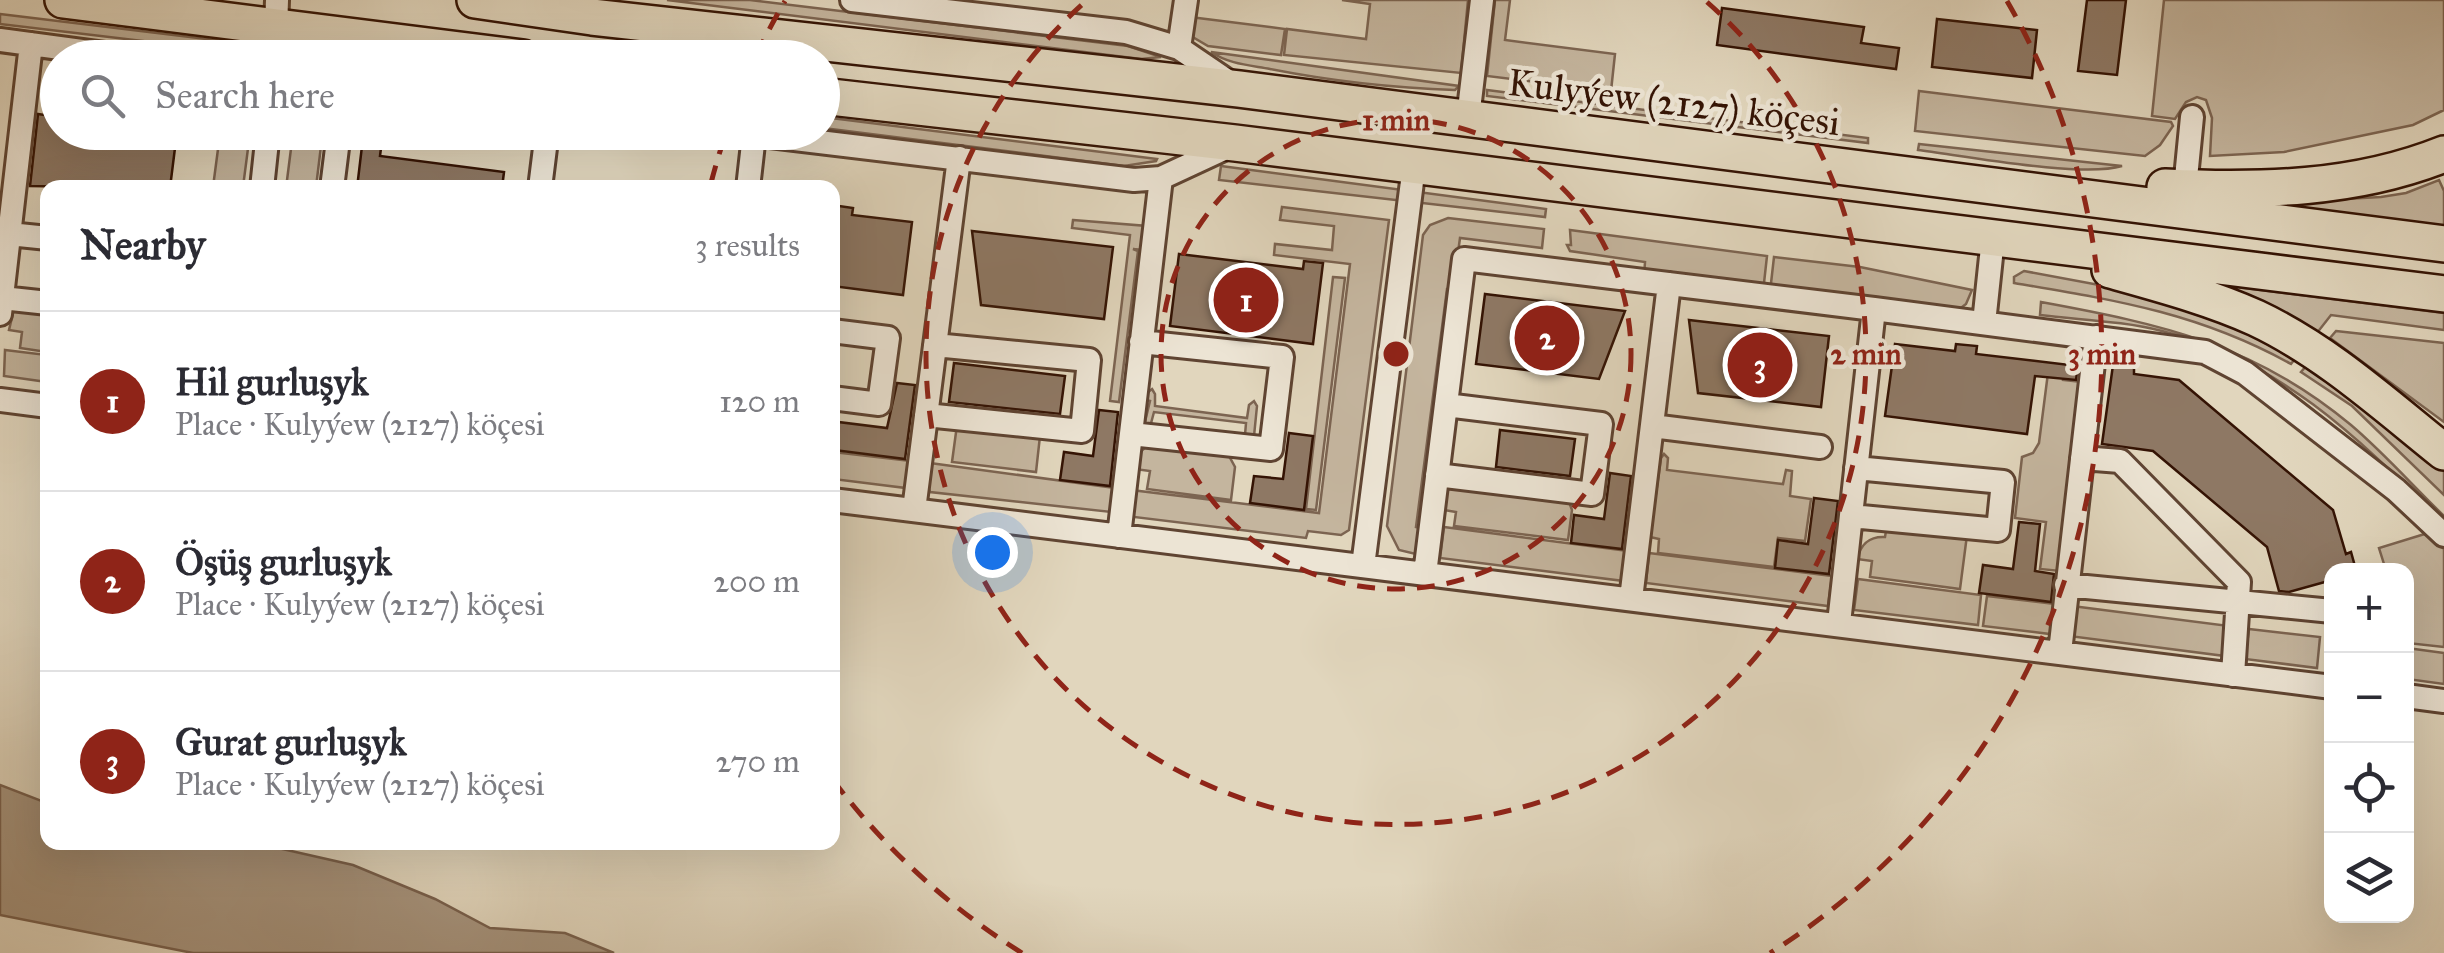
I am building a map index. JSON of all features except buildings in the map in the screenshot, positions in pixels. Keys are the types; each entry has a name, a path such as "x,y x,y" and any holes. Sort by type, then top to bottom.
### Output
{"highway":[{"path":"63,0 375,40"},
{"name":"Kulyýew (2127) köçesi","path":"475,0 608,9 2444,244"},
{"path":"840,98 1235,143 2444,294"},
{"path":"2022,188 2319,187 2412,167 2444,154"},
{"path":"1994,238 2205,297 2258,320 2307,346 2349,375 2444,452"}],"street":[{"path":"852,0 1126,32 1179,48 1239,89"},
{"path":"1179,48 1186,0"},
{"path":"1468,118 1482,0"},
{"path":"0,40 40,45"},
{"path":"31,44 1,306 40,304"},
{"path":"2186,188 2192,117"},
{"path":"840,145 1134,180 1161,178 1235,143"},
{"path":"263,180 266,150"},
{"path":"333,180 337,150"},
{"path":"541,180 544,150"},
{"path":"746,150 748,180"},
{"path":"914,510 959,158"},
{"path":"1362,566 1414,166"},
{"path":"1119,536 1161,178"},
{"path":"9,234 40,237"},
{"path":"1984,323 1994,238"},
{"path":"1425,574 1464,259 2206,352 2245,373 2396,490 2444,535"},
{"path":"1630,599 1668,284"},
{"path":"1838,624 1874,310"},
{"path":"840,332 888,338 879,404 840,399"},
{"path":"2060,652 2096,337"},
{"path":"1131,434 1271,449 1282,358 1142,342"},
{"path":"926,416 1082,432 1090,360 935,344"},
{"path":"0,400 40,405"},
{"path":"1437,476 1592,494 1600,424 1446,405"},
{"path":"1652,426 1820,447"},
{"path":"2082,458 2120,461 2239,582 2233,675"},
{"path":"1851,516 1998,530 2003,482 1856,468"},
{"path":"840,501 2324,686"},
{"path":"2066,585 2324,609"},
{"path":"2414,697 2444,701"}],"shaded area":[{"path":"667,0 750,0 1128,46 1161,57 1141,59"},
{"path":"1342,0 1468,0 1461,73 1284,55 1287,29 1366,39 1370,4"},
{"path":"1495,0 1510,0 1505,40 1615,54 1611,91 1487,76"},
{"path":"2164,0 2444,0 2444,110 2413,125 2284,152 2210,156 2212,118 2206,100 2197,97 2186,102 2175,119 2152,116"},
{"path":"0,14 215,40 134,40 0,24"},
{"path":"1190,17 1285,29 1281,55 1208,46 1191,36"},
{"path":"1211,52 1459,86 1455,90 1431,89 1339,80 1239,64"},
{"path":"1487,90 1868,138 1868,143 1487,96"},
{"path":"1919,91 2171,122 2173,126 2160,145 2145,156 1915,131"},
{"path":"840,119 1157,159 1124,166 840,130"},
{"path":"1919,144 2122,166 2080,169 2023,165 1918,150"},
{"path":"218,150 248,150 244,180 214,180"},
{"path":"291,150 321,150 317,180 287,180"},
{"path":"1221,166 1546,209 1545,217 1219,180"},
{"path":"2439,180 2444,191 2444,226 2289,207 2288,202 2381,197 2406,193"},
{"path":"1282,207 1389,220 1349,530 1341,535 1308,531 1306,538 1134,517 1131,490 1319,513 1350,264 1274,255 1275,244 1332,250 1334,226 1280,220"},
{"path":"1448,218 1544,229 1542,248 1460,238 1453,289 1447,289 1416,527 1424,529 1420,555 1399,550 1387,526 1423,235 1430,225"},
{"path":"1073,220 1147,226 1144,250 1133,249 1138,251 1119,402 1110,401 1130,235 1072,228"},
{"path":"1570,230 1767,256 1763,292 1644,277 1645,262 1570,251"},
{"path":"1774,257 1860,267 1972,290 1966,304 1957,311 1770,292"},
{"path":"2024,271 2169,298 2298,355 2291,364 2190,320 2014,283 2014,277"},
{"path":"1333,277 1345,278 1316,510 1306,509"},
{"path":"2236,287 2444,313 2444,330 2331,315 2313,338 2235,294"},
{"path":"2041,302 2166,329 2242,356 2279,375 2351,425 2444,516 2444,523 2349,433 2281,383 2244,362 2205,344 2162,331 2040,315"},
{"path":"14,309 40,311 40,351 20,348 22,332 9,330"},
{"path":"2336,331 2444,343 2444,422 2330,338"},
{"path":"5,350 40,354 40,381 4,376"},
{"path":"2308,364 2444,469 2444,495 2352,406 2301,372"},
{"path":"2049,365 2064,367 2063,380 2082,382 2060,571 2040,569 2046,522 2015,518 2022,457 2033,453 2039,443"},
{"path":"1152,389 1155,406 1247,418 1249,405 1254,401 1254,436 1245,435 1246,423 1154,412 1150,427 1144,426 1150,401 1146,400 1147,393"},
{"path":"957,425 1040,436 1036,472 952,462"},
{"path":"1147,446 1229,456 1235,467 1231,500 1147,489 1150,471 1135,469 1139,453"},
{"path":"840,453 911,461 906,488 840,480"},
{"path":"1664,454 1668,458 1667,470 1783,484 1786,470 1792,471 1790,496 1811,499 1805,541 1778,538 1774,567 1658,553 1659,539 1650,537"},
{"path":"930,463 1115,488 1111,512 930,492"},
{"path":"1452,487 1569,502 1572,510 1568,540 1454,526 1456,512 1444,510 1447,491"},
{"path":"1887,525 1967,535 1960,589 1870,577 1872,561 1857,559 1863,545 1885,537"},
{"path":"1444,527 1628,551 1624,581 1440,558"},
{"path":"2428,533 2444,549 2444,647 2414,644 2414,563 2384,563 2379,548"},
{"path":"1649,553 1832,576 1828,606 1646,583"},
{"path":"1858,579 1981,595 1978,625 1854,610"},
{"path":"1987,596 2055,604 2050,634 1983,626"},
{"path":"2072,606 2229,626 2225,656 2069,636"},
{"path":"2249,629 2320,637 2317,668 2245,659"},
{"path":"2414,649 2444,653 2444,684 2414,680"},
{"path":"0,785 40,800 40,850 287,850 353,865 435,899 490,928 565,933 614,953 193,953 0,915"}],"place":[{"name":"Hil gurluşyk","path":"1246,300"},
{"name":"Öşüş gurluşyk","path":"1547,338"},
{"name":"Gurat gurluşyk","path":"1760,365"}]}
